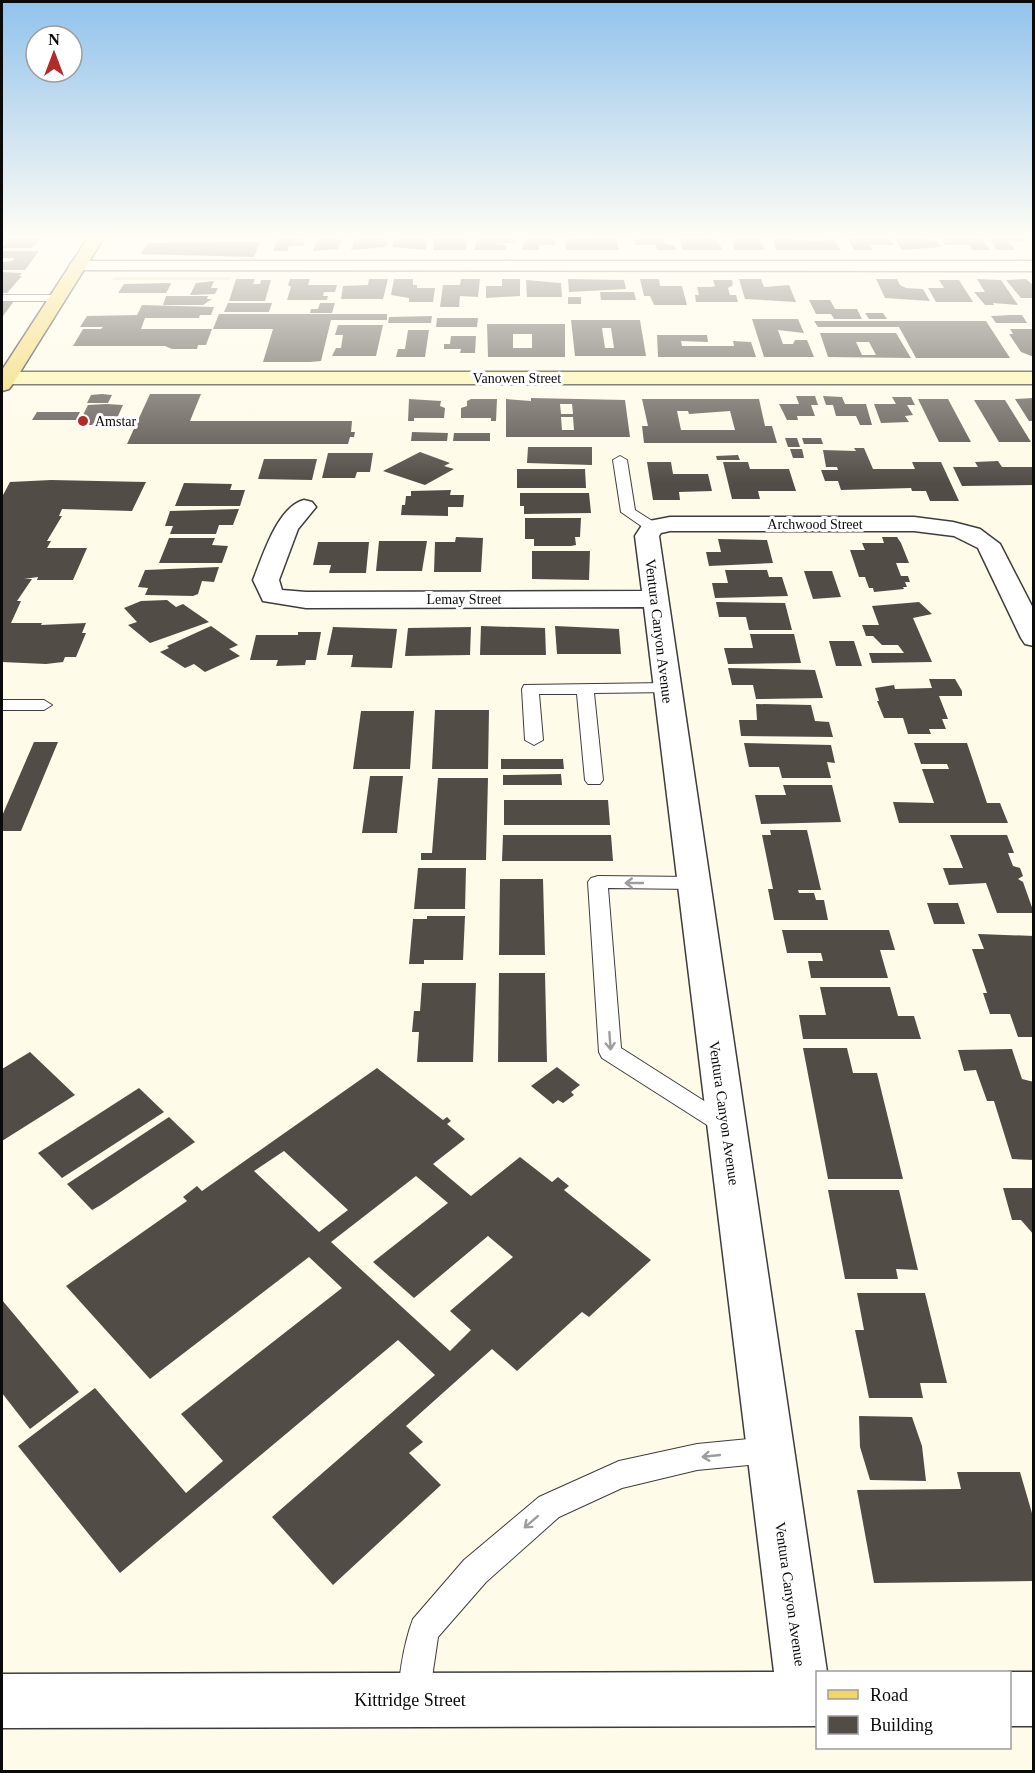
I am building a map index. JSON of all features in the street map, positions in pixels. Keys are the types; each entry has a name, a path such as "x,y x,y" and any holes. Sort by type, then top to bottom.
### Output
{"main road":[{"path":"3,380 43,319"},
{"name":"Vanowen Street","path":"3,380 1034,378"}],"street":[{"name":"Lemay Street","path":"304,507 287,527 266,579 272,596 306,600 655,598"},
{"name":"Archwood Street","path":"652,527 670,524 914,524 954,528 977,536 988,544 1034,638"},
{"name":"Ventura Canyon Avenue","path":"652,527 648,536 666,688 770,1450 811,1699"},
{"name":"Kittridge Street","path":"2,1701 811,1699"},
{"path":"1011,1699 1034,1699"}],"lane":[{"path":"620,460 628,512 652,527"},
{"path":"534,740 531,689 666,688"},
{"path":"585,689 594,780"},
{"path":"2,705 44,705"},
{"path":"693,883 598,882 610,1052 726,1126"},
{"path":"413,1700 424,1630 475,1571 549,1507 619,1475 697,1457 770,1450"}],"building":[{"path":"85,319 145,319 141,329 212,329 206,345 198,345 197,349 172,349 165,346 73,346 83,329 103,327 80,327"},
{"path":"217,319 387,319 331,320 321,361 310,362 263,362 273,329 213,329"},
{"path":"389,319 432,319 431,323 388,323"},
{"path":"437,319 478,319 477,327 436,327"},
{"path":"752,319 798,319 804,333 778,330 783,344 793,344 795,340 807,340 814,357 764,357"},
{"path":"993,319 1024,319 1027,323 996,323"},
{"path":"571,320 640,320 646,356 575,356","holes":["602,328 611,328 614,348 605,348"]},
{"path":"814,321 986,321 1010,358 916,358 899,327 818,327"},
{"path":"487,324 565,324 565,357 488,357","holes":["513,334 532,334 532,348 513,348"]},
{"path":"338,325 383,325 376,356 332,356 336,348 341,348 343,335 335,335"},
{"path":"1010,329 1034,329 1034,357 1021,352 1009,334 1013,334"},
{"path":"408,330 429,330 425,357 396,357 398,349 405,349"},
{"path":"820,333 896,333 911,358 828,357","holes":["856,342 869,342 876,355 862,355"]},
{"path":"657,335 707,335 708,342 681,341 682,346 734,346 733,341 751,342 756,357 658,357"},
{"path":"451,336 476,336 475,353 460,353 461,349 444,349 444,344 450,344"},
{"path":"150,394 201,394 190,421 352,421 351,432 355,432 348,444 127,444"},
{"path":"91,395 112,395 108,403 87,403"},
{"path":"796,396 815,396 818,405 811,405 815,416 797,416 798,420 787,420 779,404 799,404"},
{"path":"823,396 842,397 845,404 866,404 872,425 860,425 856,416 836,416 833,405 826,405"},
{"path":"892,397 911,397 915,405 907,405 913,415 905,416 909,422 881,423 874,404 896,404"},
{"path":"531,398 625,400 630,437 506,437 506,399 531,401","holes":["560,404 572,404 573,414 561,414","561,417 573,417 574,430 562,430"]},
{"path":"1034,398 1034,421 1029,421 1015,399"},
{"path":"409,399 441,401 440,406 445,408 444,418 414,418 414,421 408,421"},
{"path":"497,399 496,421 491,421 491,418 461,418 461,408 467,406 467,401"},
{"path":"642,399 759,399 765,426 772,426 777,443 644,443 642,426 648,426","holes":["677,411 688,411 689,414 730,411 735,430 681,430"]},
{"path":"918,399 948,399 971,442 939,442"},
{"path":"974,400 1005,400 1031,442 999,442"},
{"path":"88,405 123,405 114,425 78,425"},
{"path":"37,412 80,412 76,420 32,420"},
{"path":"412,432 448,433 447,441 411,441"},
{"path":"454,433 490,433 490,441 453,441"},
{"path":"785,438 797,438 800,447 788,447"},
{"path":"802,438 821,438 823,444 804,444"},
{"path":"528,447 592,447 592,465 527,463"},
{"path":"854,448 864,448 873,469 915,469 912,462 941,462 959,501 930,501 926,491 912,491 911,488 841,490 838,481 825,481 821,470 838,470 837,467 826,467 823,450 856,451"},
{"path":"790,449 802,449 804,458 793,458"},
{"path":"420,452 450,463 444,466 454,469 425,485 383,471"},
{"path":"328,453 373,453 370,472 357,472 355,478 322,478"},
{"path":"738,455 740,460 717,460 716,456"},
{"path":"264,459 317,459 312,480 258,479"},
{"path":"998,461 1002,467 1034,467 1034,485 962,486 953,467 978,467 975,462"},
{"path":"647,462 671,462 673,474 708,474 712,491 679,492 680,500 653,500"},
{"path":"723,462 748,462 750,469 789,469 796,491 758,491 760,499 732,499"},
{"path":"517,469 585,469 586,488 517,488"},
{"path":"51,480 146,482 132,511 62,509 59,516 62,516 47,541 51,541 47,548 87,548 73,580 37,580 38,577 24,579 32,579 17,601 21,601 11,623 42,623 41,625 86,623 82,633 86,633 76,657 65,657 63,662 46,664 2,662 2,497 10,482"},
{"path":"184,483 232,484 230,490 245,490 240,506 175,506"},
{"path":"451,490 450,495 464,495 463,507 448,507 448,516 401,515 402,505 405,505 406,496 411,496 411,491"},
{"path":"520,493 589,493 591,513 524,514 524,506 520,506"},
{"path":"239,509 233,525 219,525 216,534 170,534 173,526 165,526 170,511"},
{"path":"525,518 581,518 580,537 575,537 576,545 571,546 534,546 534,539 525,539"},
{"path":"456,537 483,538 481,572 434,572 435,542 455,542"},
{"path":"882,537 897,537 901,543 909,563 896,563 901,576 908,576 910,582 905,582 907,587 903,587 904,589 874,592 873,588 869,588 865,577 859,577 850,550 865,550 862,543 884,543"},
{"path":"169,538 215,538 212,545 228,546 222,563 159,563"},
{"path":"718,539 767,540 773,563 709,566 706,552 721,552"},
{"path":"379,541 427,541 422,571 376,571"},
{"path":"318,542 369,542 366,573 329,573 331,565 313,565"},
{"path":"532,551 590,551 589,580 532,579"},
{"path":"219,567 214,582 202,581 198,594 193,596 145,595 148,588 138,587 145,570"},
{"path":"725,570 767,570 769,577 782,577 788,596 715,598 712,583 728,583"},
{"path":"804,571 832,571 841,597 813,599"},
{"path":"167,600 176,607 183,604 209,622 150,643 128,625 137,622 124,608 141,601"},
{"path":"716,602 785,603 792,630 749,630 746,617 719,617"},
{"path":"919,602 932,614 913,618 932,662 872,663 869,653 904,653 898,645 882,645 873,636 866,636 862,625 879,625 872,606"},
{"path":"211,626 238,645 229,649 240,656 205,672 194,664 185,668 160,652 169,648 167,646"},
{"path":"481,626 545,628 546,655 480,655"},
{"path":"555,626 619,629 621,654 557,654"},
{"path":"333,627 397,629 392,668 351,667 353,655 327,655"},
{"path":"471,627 470,655 405,656 408,628"},
{"path":"298,632 321,632 316,660 306,660 305,665 276,666 278,660 250,660 256,635 298,635"},
{"path":"750,634 794,634 801,663 728,664 724,648 753,648"},
{"path":"829,641 854,641 862,666 836,666"},
{"path":"728,668 815,670 823,698 756,699 753,685 732,685"},
{"path":"929,679 955,679 962,691 962,696 939,696 948,719 942,719 946,729 929,729 931,734 908,734 903,718 884,718 877,701 879,701 875,688 894,685 895,689 932,688"},
{"path":"756,704 811,705 815,721 829,722 833,737 741,736 739,720 757,720"},
{"path":"435,710 489,710 488,769 432,769"},
{"path":"361,711 414,711 410,769 353,769"},
{"path":"34,742 58,742 21,831 2,831 2,816"},
{"path":"744,743 831,745 835,763 827,762 831,778 782,778 779,767 749,767"},
{"path":"914,743 967,743 987,803 1000,803 1008,823 899,823 893,802 934,803 922,769 949,769 947,764 921,764"},
{"path":"501,759 563,759 564,769 501,769"},
{"path":"561,774 562,785 503,785 503,775"},
{"path":"370,776 403,776 397,833 362,833"},
{"path":"438,778 488,778 486,860 421,860 421,853 432,853"},
{"path":"783,785 832,785 841,822 761,824 755,795 786,795"},
{"path":"504,800 608,800 610,825 504,825"},
{"path":"770,830 807,830 821,890 798,890 799,893 814,893 816,900 824,900 828,920 774,920 768,889 773,889 762,835 771,835"},
{"path":"503,835 611,835 613,861 502,861"},
{"path":"950,835 1007,835 1014,853 1008,853 1013,866 1020,868 1023,876 1018,879 1023,882 1034,913 997,913 986,883 949,885 943,868 963,868"},
{"path":"418,868 466,868 465,909 414,909"},
{"path":"500,879 543,879 545,955 499,955"},
{"path":"927,903 958,903 965,924 934,924"},
{"path":"427,916 465,916 463,960 424,960 424,964 409,964 413,919 427,919"},
{"path":"782,930 889,930 895,950 880,950 888,978 811,978 808,961 823,961 821,953 787,953"},
{"path":"978,934 1034,936 1034,1037 1018,1037 1010,1014 990,1014 983,993 987,993 972,949 984,949"},
{"path":"499,973 545,973 547,1062 498,1062"},
{"path":"422,983 476,983 473,1062 417,1062 419,1032 412,1032 414,1011 420,1011"},
{"path":"820,987 890,987 898,1016 914,1016 921,1039 803,1039 799,1015 826,1015"},
{"path":"803,1048 847,1048 853,1073 877,1073 903,1179 828,1179"},
{"path":"1012,1049 1022,1079 1034,1082 1034,1160 1012,1159 994,1101 987,1101 976,1070 964,1071 958,1050"},
{"path":"30,1052 75,1095 2,1141 2,1069"},
{"path":"557,1067 580,1085 571,1092 574,1095 563,1103 558,1100 553,1104 531,1086"},
{"path":"377,1068 443,1120 447,1117 451,1121 447,1124 465,1139 433,1164 471,1196 520,1157 552,1182 558,1177 569,1186 564,1190 651,1260 589,1317 582,1312 517,1371 492,1349 406,1426 423,1442 409,1453 441,1485 333,1585 272,1517 435,1375 398,1340 120,1573 18,1446 95,1388 186,1493 223,1461 181,1414 342,1288 309,1257 150,1379 66,1286 187,1201 183,1197 197,1186 202,1191","holes":["284,1151 348,1210 319,1232 254,1171","416,1176 448,1203 373,1262 414,1298 488,1236 513,1257 450,1311 471,1330 450,1351 331,1242"]},
{"path":"139,1088 164,1112 62,1178 38,1153"},
{"path":"169,1117 195,1142 101,1205 92,1210 67,1184"},
{"path":"1003,1188 1034,1188 1034,1235 1021,1220 1012,1220"},
{"path":"828,1190 899,1190 918,1270 896,1269 898,1279 845,1279"},
{"path":"857,1293 925,1293 947,1383 920,1383 923,1398 869,1398 855,1330 864,1330"},
{"path":"2,1300 79,1392 30,1429 2,1393"},
{"path":"859,1416 912,1417 922,1446 926,1481 870,1480 860,1447"},
{"path":"957,1472 1020,1472 1034,1520 1034,1581 874,1583 857,1490 961,1489"}],"place":[{"name":"Amstar","path":"83,421"}]}
